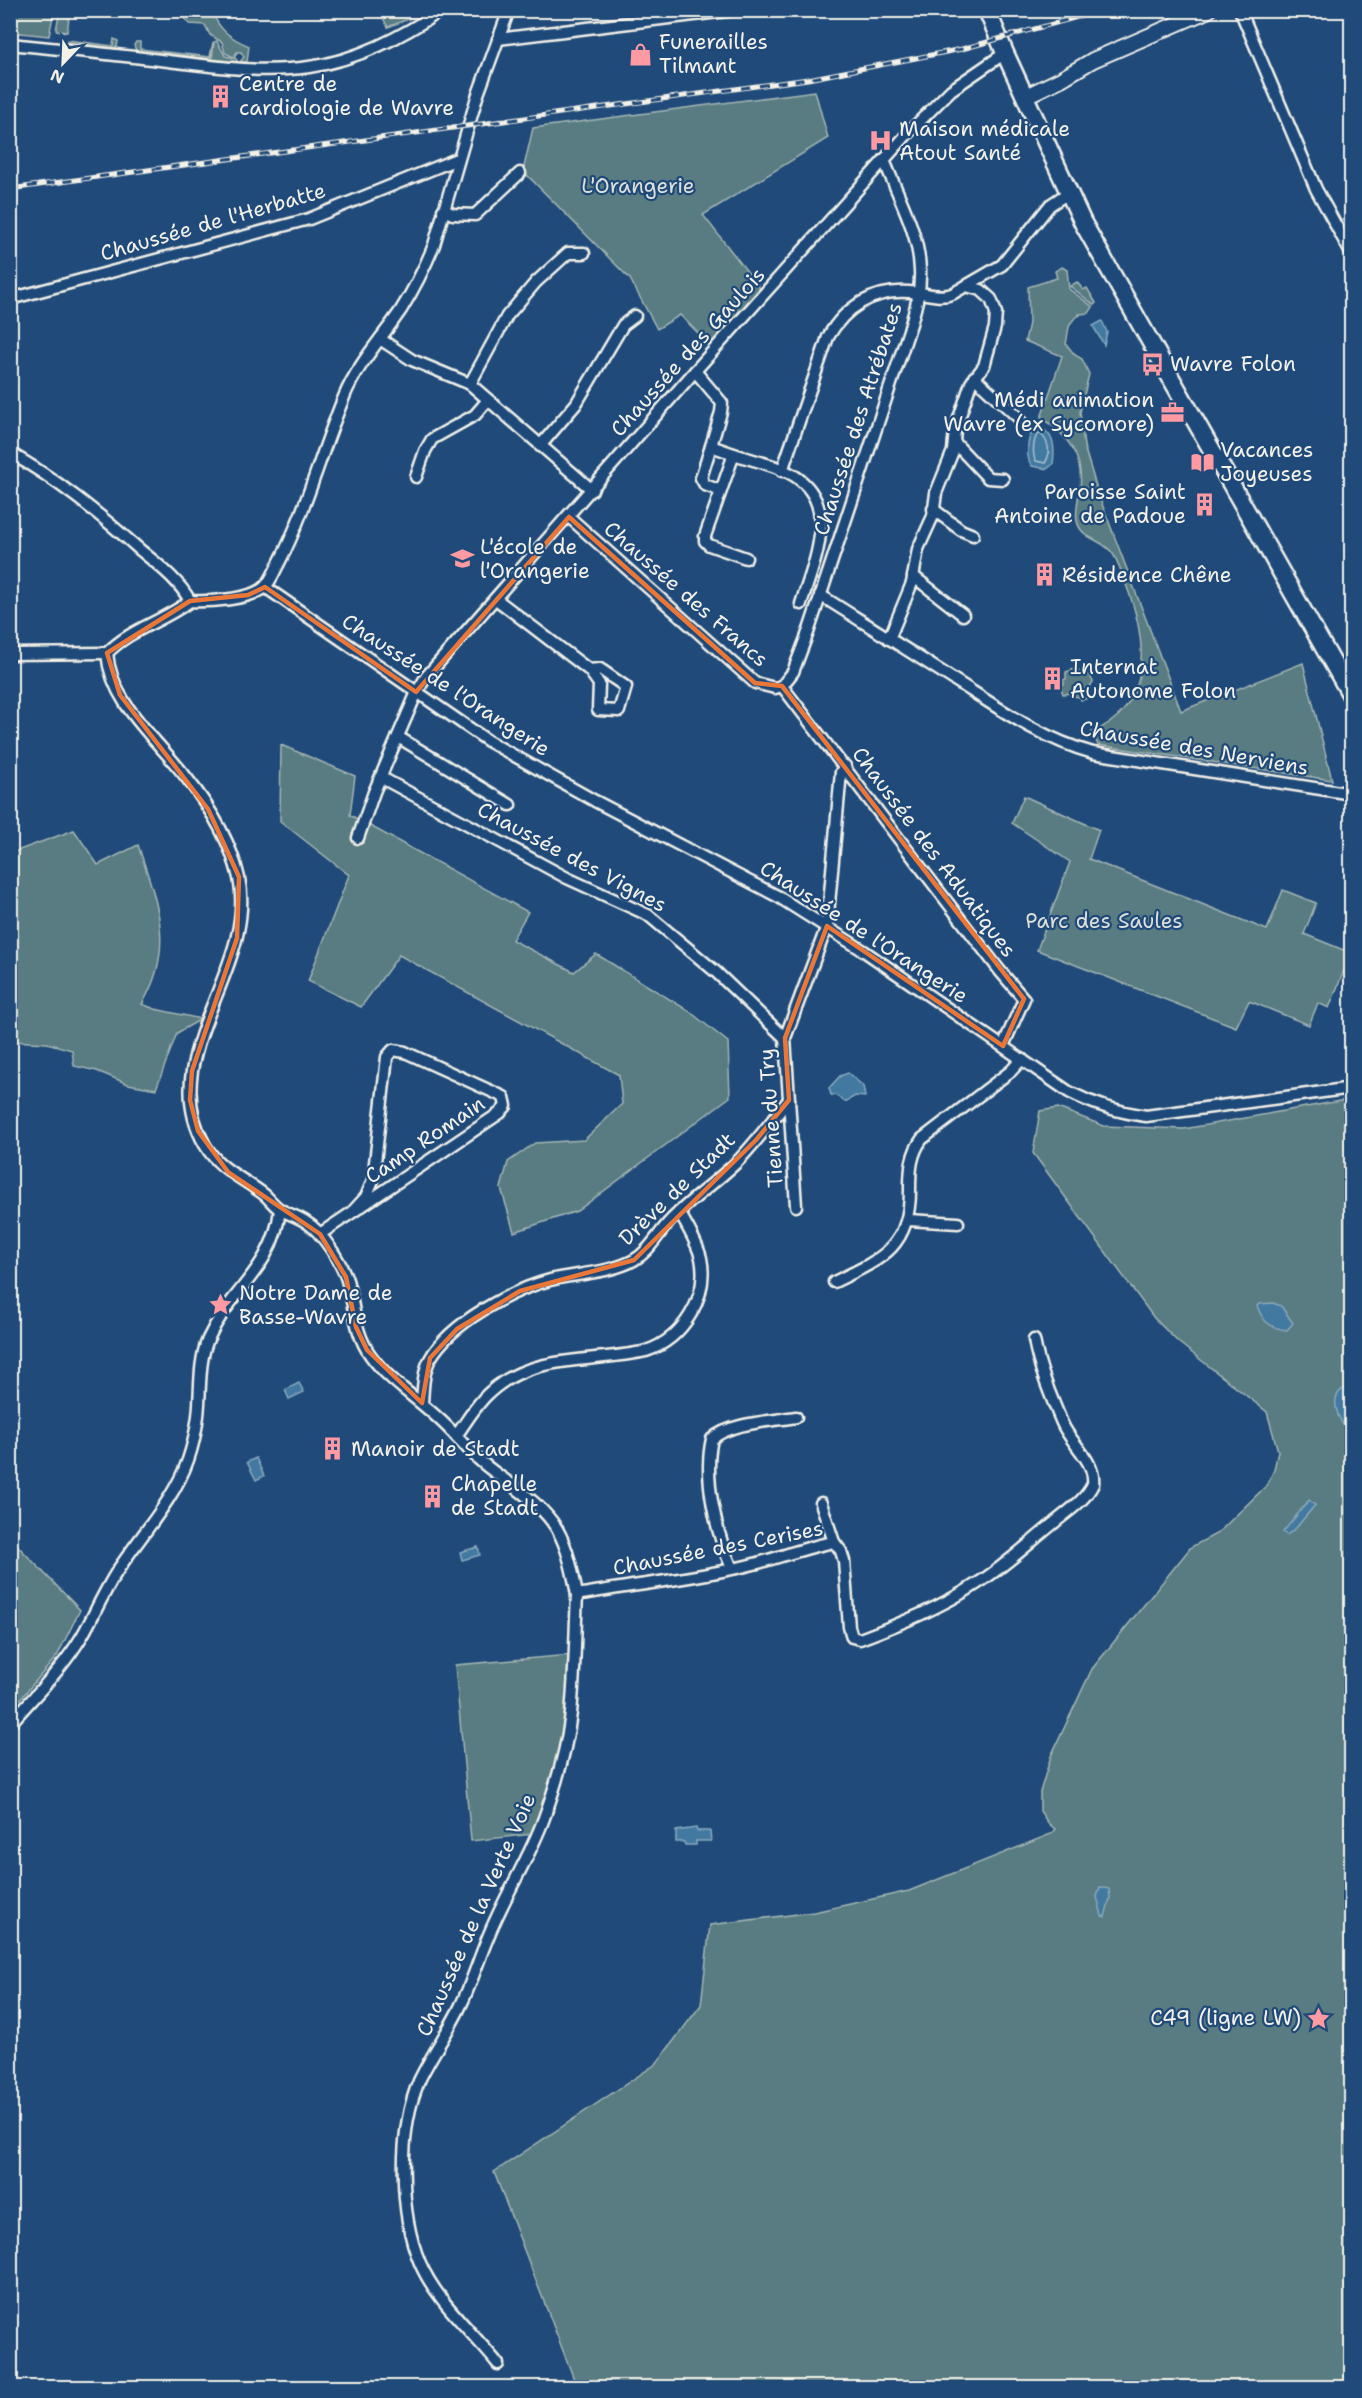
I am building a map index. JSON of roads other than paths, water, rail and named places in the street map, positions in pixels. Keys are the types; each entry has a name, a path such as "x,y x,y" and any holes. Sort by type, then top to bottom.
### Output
{"main road":[{"path":"987,10 1068,193 1145,335 1352,697"}],"street":[{"path":"10,44 225,68 284,70 311,67 355,56 403,35 442,10"},
{"path":"10,654 107,653 121,640 175,612 190,601 207,602 248,595 265,587 288,544 354,376 411,293 426,265 457,159 509,10"},
{"path":"498,39 735,10"},
{"path":"1026,96 1093,60 1209,10"},
{"path":"1240,10 1316,189 1352,255"},
{"name":"Chaussée des Gaulois","path":"358,838 374,792 382,778 417,692 426,677 695,371 932,107 951,90 1005,53"},
{"name":"Chaussée de l'Herbatte","path":"10,299 309,219 457,159"},
{"name":"Chaussée des Atrébates","path":"782,686 793,672 820,595 908,334 919,293 920,269 914,238 884,160"},
{"path":"443,210 453,214 475,215 520,173"},
{"path":"782,471 828,337 836,323 856,304 873,297 902,292 945,297 966,286 1002,265 1050,205 1068,193"},
{"path":"470,384 507,316 521,298 568,253 584,253"},
{"path":"889,639 913,576 918,549 928,530 937,489 946,470 956,430 974,377 982,369 994,333 996,313 993,302 987,294 966,286"},
{"path":"540,446 576,404 623,325 635,316"},
{"path":"380,339 412,360 470,384 592,490"},
{"path":"695,371 722,403 722,412 701,478 705,485 721,491"},
{"path":"974,377 1020,419"},
{"path":"416,477 432,439 475,415 488,400"},
{"path":"954,442 988,478 1003,479"},
{"path":"711,446 797,478 805,485 816,503 821,531 816,558 801,604"},
{"path":"10,453 44,472 104,518 182,586 190,601"},
{"path":"734,454 705,536 705,542 709,546 746,558"},
{"path":"933,509 961,530 973,535"},
{"name":"Chaussée des Francs","path":"569,517 755,683 775,688 782,686"},
{"path":"816,558 831,562"},
{"path":"913,576 963,615"},
{"path":"809,578 824,583"},
{"name":"Chaussée de l'Orangerie","path":"265,587 476,734 516,758 777,896 827,926 1022,1059 1088,1101 1121,1113 1146,1116 1352,1088"},
{"name":"Chaussée des Nerviens","path":"820,595 1048,738 1071,747 1093,753 1352,794"},
{"path":"496,599 589,670 599,684 598,710 619,711 626,687 600,669 589,670"},
{"name":"Chaussée de la Verte Voie","path":"107,653 110,674 126,706 186,777 208,809 236,868 241,895 240,925 226,972 196,1051 190,1088 191,1107 198,1131 215,1159 228,1172 264,1195 280,1210 301,1218 320,1234 346,1277 356,1327 367,1350 385,1371 422,1403 482,1463 551,1520 563,1540 577,1595 571,1714 565,1746 548,1806 536,1839 494,1923 462,2004 419,2081 409,2110 404,2141 408,2223 420,2263 436,2291 498,2364"},
{"name":"Chaussée des Aduatiques","path":"782,686 1000,971 1024,999 1003,1046"},
{"path":"398,737 510,805"},
{"name":"Tienne du Try","path":"796,1206 785,1038 827,926 841,772 845,766"},
{"name":"Chaussée des Vignes","path":"382,778 567,878 648,915 717,972 785,1038"},
{"name":"Camp Romain","path":"320,1234 500,1113 506,1106 504,1097 405,1052 393,1050 387,1057 373,1180 366,1197 354,1210"},
{"path":"834,1282 885,1255 900,1238 908,1220 911,1163 922,1138 1011,1071 1022,1059"},
{"name":"Drève de Stadt","path":"422,1403 427,1365 436,1349 457,1329 489,1307 520,1291 550,1281 616,1267 634,1260 647,1250 679,1212 736,1162 789,1100"},
{"path":"10,1724 65,1662 82,1636 116,1572 178,1482 194,1441 206,1344 217,1320 265,1259 273,1245 280,1210"},
{"path":"456,1436 485,1397 504,1380 519,1372 547,1364 646,1351 659,1347 675,1335 696,1302 702,1275 699,1250 679,1212"},
{"path":"908,1220 958,1223"},
{"name":"Chaussée des Cerises","path":"577,1595 732,1568 834,1542 843,1556 849,1627 852,1637 860,1639 891,1628 977,1584 1090,1491 1093,1484 1093,1474 1062,1425 1037,1358 1034,1340"},
{"path":"732,1568 719,1536 711,1494 711,1439 718,1433 730,1429 796,1417"},
{"path":"821,1503 834,1542"}],"water":[{"path":"1102,321 1107,332 1104,345 1093,326"},
{"path":"1040,428 1049,434 1053,443 1053,464 1047,469 1032,466 1028,458 1028,443 1031,434 1033,430"},
{"path":"848,1073 863,1086 865,1097 855,1096 845,1102 831,1095 829,1088 840,1076"},
{"path":"1273,1303 1281,1306 1293,1323 1287,1330 1276,1328 1268,1323 1257,1306"},
{"path":"299,1383 304,1392 289,1399 285,1390"},
{"path":"1352,1386 1351,1434 1341,1422 1336,1400 1343,1389"},
{"path":"256,1458 264,1476 256,1480 247,1462"},
{"path":"1309,1500 1315,1505 1296,1528 1287,1535 1283,1532"},
{"path":"478,1547 480,1555 462,1560 460,1552"},
{"path":"696,1828 697,1831 710,1831 711,1841 696,1841 696,1845 676,1842 676,1831"},
{"path":"1100,1887 1109,1889 1110,1898 1105,1917 1102,1916 1097,1897"}],"railway":[{"path":"10,189 808,79 962,49 1103,10"}],"place":[{"name":"Funerailles Tilmant","path":"641,54"},
{"name":"Centre de cardiologie de Wavre","path":"221,96"},
{"name":"Maison médicale Atout Santé","path":"881,141"},
{"name":"Wavre Folon","path":"1152,364"},
{"name":"Médi animation Wavre (ex Sycomore)","path":"1172,412"},
{"name":"Vacances Joyeuses","path":"1202,462"},
{"name":"Paroisse Saint Antoine de Padoue","path":"1204,504"},
{"name":"L'école de l'Orangerie","path":"462,559"},
{"name":"Résidence Chêne","path":"1044,575"},
{"name":"Internat Autonome Folon","path":"1052,679"},
{"name":"Notre Dame de Basse-Wavre","path":"221,1305"},
{"name":"Manoir de Stadt","path":"333,1449"},
{"name":"Chapelle de Stadt","path":"433,1496"},
{"name":"C49 (ligne LW)","path":"1319,2018"}],"park label":[{"name":"L'Orangerie","path":"638,186"},
{"name":"Parc des Saules","path":"1104,921"}]}
